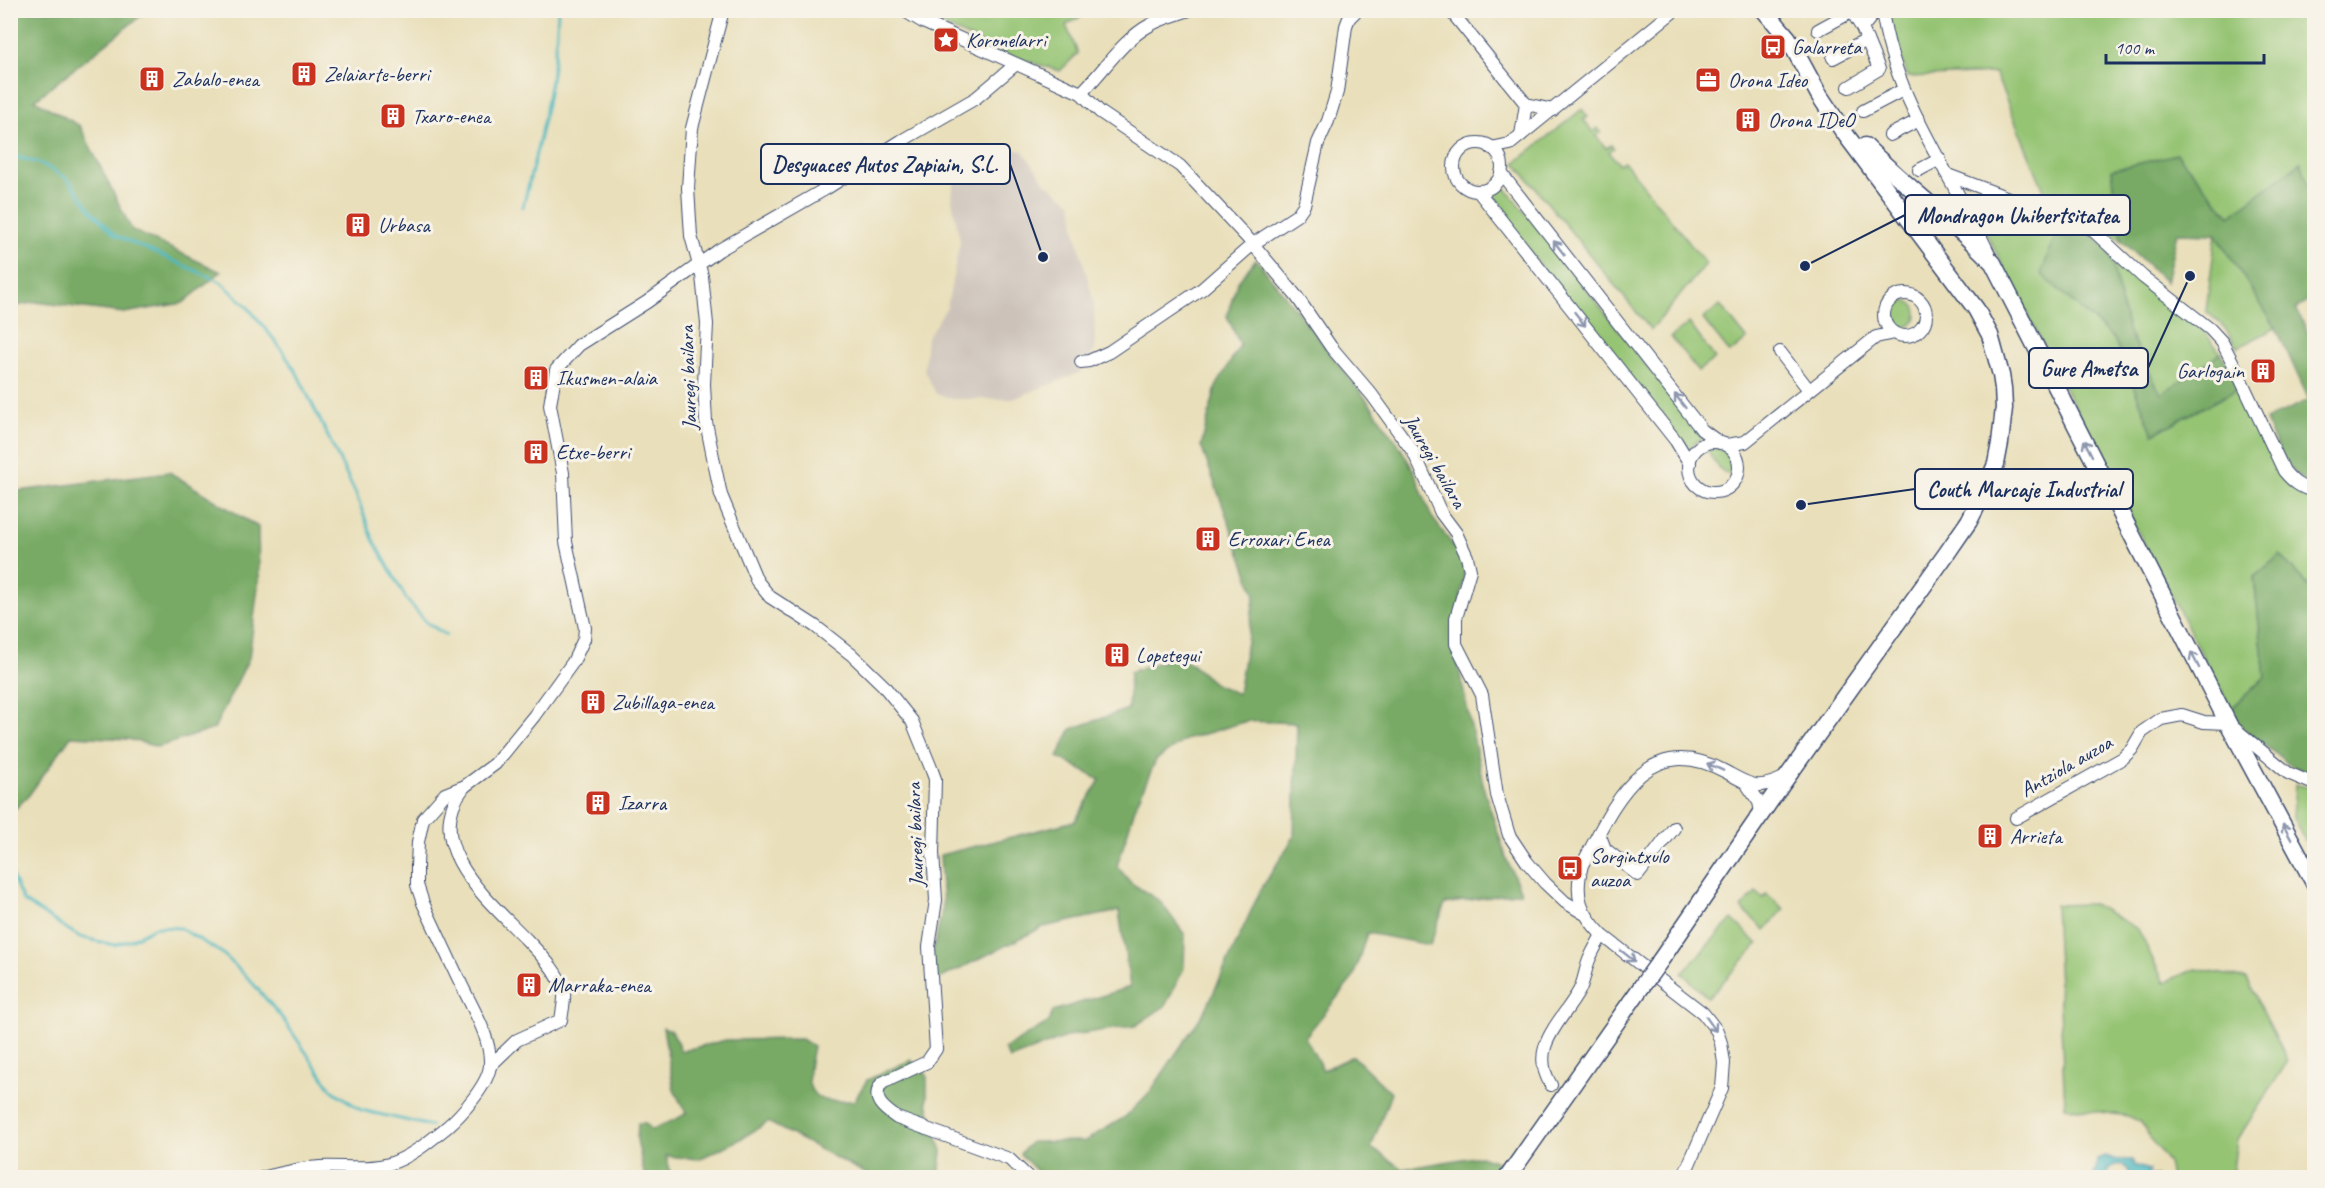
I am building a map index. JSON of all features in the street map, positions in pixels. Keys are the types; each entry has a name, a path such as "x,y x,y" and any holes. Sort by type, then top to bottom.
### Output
{"main road":[{"path":"1516,1177 1522,1156 1787,776 1969,521 1996,464 2004,408 2001,375 1990,335 1976,309 1843,131 1819,94 1788,38 1764,10"},
{"path":"1780,10 1788,38"},
{"path":"1819,94 1892,173 1970,239 1993,263 2228,723 2314,883"}],"street":[{"name":"Jauregi bailara","path":"723,10 692,128 688,188 689,217 702,276 707,324 708,348 704,384 706,422 721,495 757,581 771,597 815,626 883,685 912,721 935,779 933,853 936,900 929,947 936,1049 927,1062 882,1083 877,1089 877,1097 881,1107 897,1118 1009,1159 1029,1178"},
{"name":"Jauregi bailara","path":"903,10 923,22 1015,65 1081,93 1100,112 1180,166 1253,243 1297,297 1331,347 1372,395 1414,453 1441,513 1456,532 1467,557 1470,570 1456,618 1456,644 1482,695 1497,795 1509,835 1527,862 1565,902 1583,913 1602,935 1703,1013 1717,1031 1724,1063 1722,1088 1683,1178"},
{"path":"1081,93 1115,54 1150,25 1189,10"},
{"path":"1081,362 1109,352 1202,289 1253,243 1287,223 1304,205 1318,143 1337,92 1346,26 1349,18 1357,10"},
{"path":"1491,148 1508,145 1675,10"},
{"path":"1862,28 1871,17 1871,10"},
{"path":"1882,10 1903,90 1972,218 1993,263"},
{"path":"1818,30 1851,11 1862,28 1880,69 1850,87"},
{"path":"1454,12 1526,104 1553,110"},
{"path":"1833,58 1867,40"},
{"path":"490,1065 488,1046 475,1012 423,903 417,885 418,842 423,819 445,794 481,776 501,756 534,716 573,662 584,639 585,628 566,542 563,473 550,405 556,370 579,345 647,302 741,236 976,98 1015,65"},
{"path":"1863,111 1903,90"},
{"path":"1521,135 1526,104"},
{"path":"1890,135 1919,120"},
{"path":"1508,145 1501,167 1492,186 1478,191 1464,187 1458,181 1454,165 1457,156 1464,148 1472,144 1481,144 1496,152 1501,167 1702,430 1723,444 1733,450 1738,462 1739,473 1730,487 1714,492 1700,487 1694,481 1690,473 1690,464 1692,455 1700,447 1708,443 1723,444 1745,442"},
{"path":"1919,170 1940,159"},
{"path":"1948,175 2022,203 2068,213 2085,223 2143,277 2210,329 2222,342 2230,357 2284,471 2293,482 2304,489 2314,491"},
{"path":"1478,191 1676,441 1690,464"},
{"path":"1876,337 1886,306 1896,295 1912,295 1922,302 1926,314 1922,327 1910,335 1901,336 1887,327 1884,317"},
{"path":"1738,462 1745,442 1876,337 1894,333"},
{"path":"1780,352 1809,390"},
{"name":"Antziola auzoa","path":"2016,818 2123,758 2132,749 2142,732 2162,719 2182,715 2204,722 2228,723"},
{"path":"2228,723 2288,772 2314,784"},
{"path":"1583,913 1579,896 1582,865 1628,786 1655,764 1679,759 1703,762 1748,786 1759,802 1761,813"},
{"path":"1748,786 1764,786 1787,776"},
{"path":"262,1178 320,1167 389,1164 404,1157 436,1136 456,1119 478,1089 490,1065 517,1040 561,1020 564,993 554,971 498,911 458,862 450,839 451,810 455,798 465,786"},
{"path":"1599,833 1605,849 1638,875 1674,828"},
{"path":"1582,865 1599,856 1614,857"},
{"path":"1551,1085 1544,1074 1541,1060 1543,1047 1581,989 1589,960 1602,935"}],"shaded area":[{"path":"1002,147 1023,151 1045,182 1072,203 1076,234 1094,303 1095,349 1081,372 1013,399 952,399 936,394 924,370 927,337 947,307 960,241 952,199 954,178 970,161"}],"green space":[{"path":"10,11 147,11 35,100 80,126 132,230 221,272 183,303 124,313 36,302 11,307"},
{"path":"913,11 1091,11 1066,25 1078,53 1060,71 1004,54"},
{"path":"1888,11 2314,11 2314,202 2300,163 2230,216 2177,154 2112,170 2122,241 2085,214 2047,198 1995,73 1908,77 1888,21"},
{"path":"1582,109 1588,117 1583,120 1593,132 1598,128 1601,132 1596,136 1606,148 1611,145 1614,148 1609,152 1619,164 1624,161 1706,264 1651,330 1515,163"},
{"path":"2177,154 2230,216 2301,162 2314,202 2314,297 2296,308 2314,345 2314,487 2289,466 2265,420 2309,400 2276,328 2216,234 2177,233 2166,282 2122,241 2112,170"},
{"path":"1503,185 1704,437 1693,444 1688,451 1487,198"},
{"path":"1964,189 2017,209 2063,216 2042,274 2114,339 2153,434 2240,388 2280,473 2299,494 2314,496 2314,592 2280,555 2254,577 2265,677 2231,709 2156,567"},
{"path":"2063,216 2084,227 2109,250 2128,331 2161,394 2221,353 2240,388 2153,434 2114,339 2041,274"},
{"path":"2216,234 2276,328 2238,347 2224,327 2206,311"},
{"path":"2109,250 2156,295 2203,330 2221,353 2161,395 2128,331"},
{"path":"1256,259 1370,404 1400,447 1415,473 1431,516 1458,552 1465,570 1454,645 1485,793 1507,860 1521,892 1445,904 1430,945 1367,933 1353,978 1305,1037 1323,1070 1353,1056 1391,1093 1371,1148 1403,1169 1480,1156 1506,1165 1497,1178 1044,1178 1020,1154 1031,1142 1085,1141 1125,1117 1150,1092 1206,1009 1261,889 1294,837 1297,723 1247,721 1185,740 1156,760 1136,805 1117,866 1131,883 1160,901 1185,935 1184,968 1165,1006 1135,1026 1071,1035 1010,1059 1004,1049 1049,1022 1053,1011 1130,987 1119,911 1043,927 935,981 932,958 943,906 940,855 1075,821 1100,780 1058,757 1071,729 1128,709 1130,672 1181,655 1215,684 1238,694 1255,594 1201,446 1216,387 1240,345 1227,316 1237,283"},
{"path":"1904,301 1913,305 1917,314 1913,323 1904,327 1895,323 1891,314 1895,305"},
{"path":"1720,305 1747,339 1730,353 1703,319"},
{"path":"1689,323 1715,358 1698,371 1671,337"},
{"path":"1708,449 1724,451 1730,457 1732,465 1730,475 1719,468 1714,461"},
{"path":"169,472 258,527 259,578 249,658 214,729 158,747 128,739 71,736 29,795 11,813 11,492"},
{"path":"2280,555 2314,592 2314,775 2290,765 2240,726 2231,709 2265,677 2254,577"},
{"path":"2295,784 2314,789 2314,857 2293,818"},
{"path":"1756,892 1763,898 1767,894 1784,909 1765,930 1741,908"},
{"path":"2093,904 2138,929 2164,982 2196,969 2247,979 2288,1061 2237,1140 2232,1177 2171,1177 2168,1163 2139,1121 2128,1116 2065,1107 2055,905"},
{"path":"1732,919 1758,944 1708,998 1682,973"},
{"path":"663,1028 672,1031 681,1051 726,1040 802,1039 813,1046 808,1077 809,1085 817,1096 829,1101 854,1101 867,1080 911,1060 927,1075 927,1103 942,1151 939,1177 872,1177 768,1122 737,1141 699,1159 666,1156 672,1177 645,1178 637,1140 638,1123 645,1123 652,1130 686,1113 674,1090"}],"water":[{"path":"2106,1156 2116,1160 2133,1160 2134,1165 2149,1170 2148,1175 2158,1177 2131,1177 2123,1165 2116,1165 2108,1169 2108,1177 2093,1177 2097,1159"}],"waterway":[{"path":"523,207 541,134 550,85 558,10"},
{"path":"10,155 42,164 68,179 92,211 115,235 221,282 246,305 277,343 297,373 355,492 373,539 407,600 426,622 446,635"},
{"path":"11,874 23,901 80,937 114,945 131,940 155,927 180,928 222,953 250,980 283,1019 332,1090 361,1110 431,1126"}],"place":[{"name":"Koronelarri","path":"946,40"},
{"name":"Galarreta","path":"1773,47"},
{"name":"Zelaiarte-berri","path":"304,74"},
{"name":"Zabalo-enea","path":"152,79"},
{"name":"Orona Ideo","path":"1708,80"},
{"name":"Txaro-enea","path":"393,116"},
{"name":"Orona IDeO","path":"1748,120"},
{"name":"Urbasa","path":"358,225"},
{"name":"Desguaces Autos Zapiain, S.L.","path":"1043,257"},
{"name":"Mondragon Unibertsitatea","path":"1805,266"},
{"name":"Gure Ametsa","path":"2190,276"},
{"name":"Garlogain","path":"2263,371"},
{"name":"Ikusmen-alaia","path":"536,378"},
{"name":"Etxe-berri","path":"536,452"},
{"name":"Couth Marcaje Industrial","path":"1801,505"},
{"name":"Erroxari Enea","path":"1208,539"},
{"name":"Lopetegui","path":"1117,655"},
{"name":"Zubillaga-enea","path":"593,702"},
{"name":"Izarra","path":"598,803"},
{"name":"Arrieta","path":"1990,836"},
{"name":"Sorgintxulo auzoa","path":"1570,868"},
{"name":"Marraka-enea","path":"529,985"}]}
